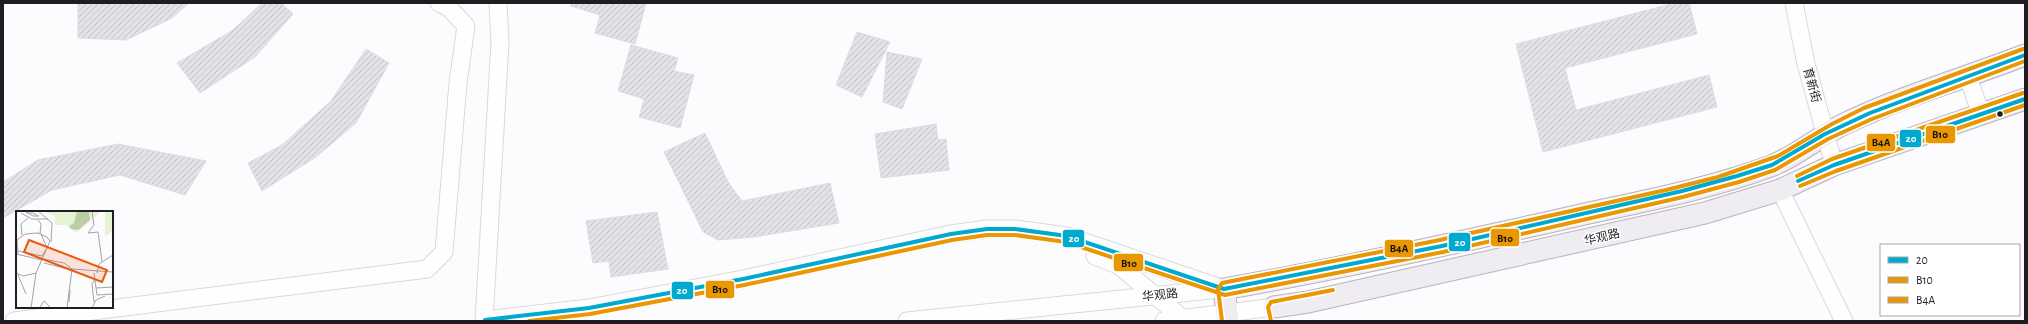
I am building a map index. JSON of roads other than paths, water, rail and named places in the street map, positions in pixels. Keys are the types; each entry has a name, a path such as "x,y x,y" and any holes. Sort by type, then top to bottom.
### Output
{"main road":[{"name":"华观路","path":"1224,289 1442,246 1682,192 1772,165 1790,156 1825,134 1870,113 2025,55"},
{"name":"华观路","path":"1275,314 1308,302 1705,213 1780,190 1834,165 2025,98"},
{"path":"1270,281 1275,314"},
{"path":"1224,289 1227,317"}],"street":[{"path":"14,321 427,269 444,252 458,83 466,26 448,8 439,3"},
{"path":"498,3 500,42 485,320 589,308 743,279 951,234 987,229 1015,229 1067,236 1224,289"},
{"name":"育新街","path":"1794,3 1806,64 1834,165"},
{"path":"1968,77 1981,114"},
{"path":"1780,190 1844,321"},
{"path":"987,229 1058,241 1118,265 1185,320"},
{"name":"华观路","path":"907,321 1224,289"},
{"name":"华观路","path":"1164,321 1275,314"}]}
